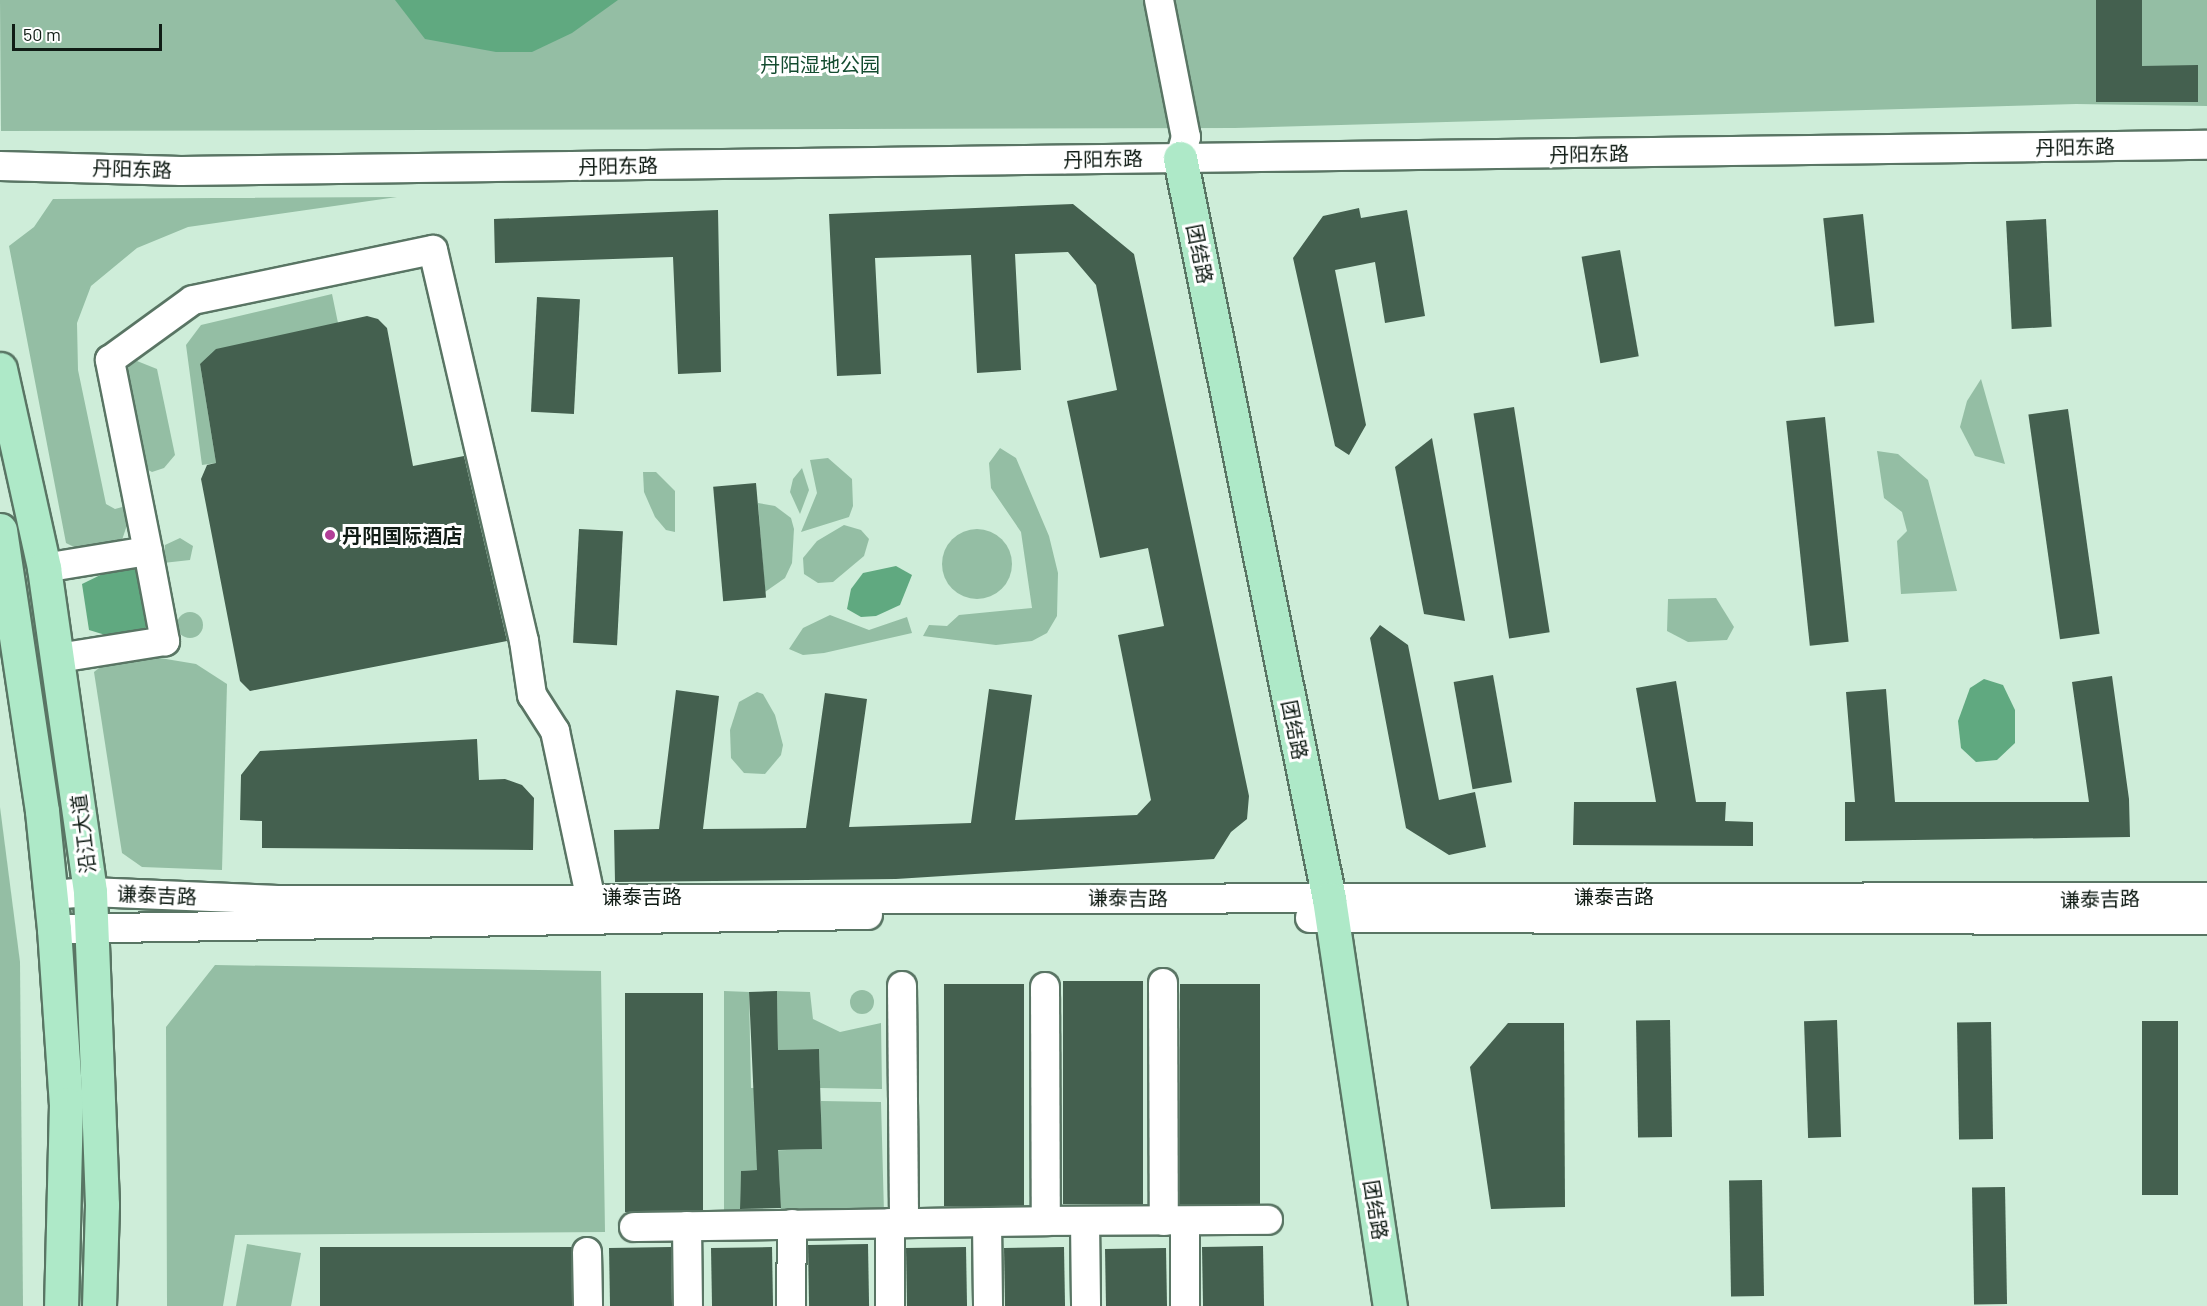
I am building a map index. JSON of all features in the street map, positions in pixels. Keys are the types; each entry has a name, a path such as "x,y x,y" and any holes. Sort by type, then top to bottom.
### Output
{"main road":[{"name":"团结路","path":"1190,151 1341,908 1407,1306"},
{"name":"沿江大道","path":"0,369 44,568 59,658 90,892 102,1205 99,1306"},
{"name":"沿江大道","path":"0,530 54,929 66,1104 61,1306"},
{"name":"团结路","path":"1341,908 1390,1306"}],"street":[{"path":"1159,0 1190,151"},
{"name":"丹阳东路","path":"0,166 181,171 1190,151 2207,146"},
{"path":"59,658 165,641 110,360 193,300 433,250 524,641 532,694 557,740 590,896"},
{"path":"44,568 148,551"},
{"name":"谦泰吉路","path":"50,895 90,892 278,900 590,896 2207,920"},
{"name":"谦泰吉路","path":"54,929 92,925 2207,897"},
{"path":"1163,983 1174,1221 1185,1306"},
{"path":"890,1306 897,1223 902,986"},
{"path":"1045,987 1047,1221"},
{"path":"634,1227 1268,1220"},
{"path":"1085,1221 1086,1306"},
{"path":"987,1222 988,1306"},
{"path":"791,1306 792,1224"},
{"path":"687,1226 688,1306"},
{"path":"587,1252 588,1306"}],"green space":[{"name":"丹阳湿地公园","path":"0,0 2207,0 2207,106 2076,104 1235,128 1,131"},
{"path":"397,197 188,227 137,248 91,286 77,323 78,370 106,504 115,509 126,506 128,522 122,540 88,554 66,543 9,246 34,227 53,199"},
{"path":"332,294 338,323 200,364 216,463 202,465 186,345 201,325"},
{"path":"137,361 157,369 175,455 164,468 152,472 141,466 122,391 129,365"},
{"path":"1981,379 2005,464 1975,456 1960,427 1967,401"},
{"path":"1000,448 1016,458 1049,536 1058,573 1057,616 1047,633 1032,641 996,645 923,636 929,625 947,626 959,615 1032,608 1021,532 991,488 989,463"},
{"path":"1877,451 1898,454 1928,480 1957,591 1901,594 1897,541 1907,531 1902,512 1884,498"},
{"path":"828,458 852,479 853,506 849,517 801,532 817,493 810,460"},
{"path":"802,468 809,490 800,514 790,492 793,479"},
{"path":"643,472 656,472 675,491 675,532 666,530 655,517 644,492"},
{"path":"758,503 775,506 791,518 794,529 792,563 785,578 765,592"},
{"path":"844,525 861,530 869,539 864,556 833,582 818,583 804,574 803,558 817,541"},
{"path":"984,529 997,535 1006,544 1010,550 1012,564 1010,578 1002,589 991,597 970,599 952,589 944,578 942,557 952,539 963,531"},
{"path":"180,538 193,546 190,560 163,563 165,545"},
{"path":"1716,598 1734,627 1727,640 1688,642 1667,631 1668,599"},
{"path":"190,612 199,616 203,625 199,634 190,638 181,634 177,625 181,616"},
{"path":"830,615 869,630 907,617 912,633 824,653 803,655 789,649 803,628"},
{"path":"136,654 196,664 227,684 222,870 142,867 122,853 94,672 108,661"},
{"path":"757,692 763,694 775,715 783,745 781,755 765,774 744,773 731,758 730,730 739,702"},
{"path":"0,807 20,962 23,1306 0,1306"},
{"path":"215,965 601,971 605,1232 235,1235 223,1306 167,1306 166,1027"},
{"path":"862,990 870,994 874,1002 870,1010 862,1014 854,1010 850,1002 854,994"},
{"path":"724,991 749,992 751,1088 790,1087 756,1151 821,1149 821,1101 881,1102 884,1213 781,1214 779,1169 741,1171 740,1216 724,1217"},
{"path":"777,991 810,992 813,1019 840,1032 881,1023 882,1089 820,1088 819,1049 778,1050"},
{"path":"247,1244 301,1253 291,1306 236,1306"}],"shaded area":[{"path":"395,0 618,0 572,33 532,52 496,52 425,39"},
{"path":"125,563 142,571 151,619 143,632 112,637 89,630 82,584"},
{"path":"896,566 912,575 900,605 876,616 861,617 847,609 851,589 863,573"},
{"path":"1984,679 2003,685 2015,710 2015,743 1997,760 1976,762 1961,748 1958,721 1970,688"}],"building":[{"path":"2096,0 2142,0 2142,66 2198,65 2198,102 2096,102"},
{"path":"1073,204 1134,254 1249,796 1247,819 1231,832 1214,859 896,879 615,882 614,830 659,829 676,690 719,696 703,829 806,828 825,693 867,699 849,827 971,823 989,689 1032,695 1015,820 1137,815 1151,800 1118,635 1164,626 1148,548 1100,558 1067,401 1117,390 1096,285 1068,252 1015,254 1021,370 977,373 971,255 875,258 881,374 837,376 829,214"},
{"path":"1359,208 1361,218 1407,210 1425,316 1385,323 1375,262 1335,270 1366,425 1349,455 1335,446 1293,258 1323,216"},
{"path":"718,210 721,372 678,374 673,257 495,263 494,219"},
{"path":"1863,214 1874,322 1835,327 1823,218"},
{"path":"2046,219 2052,327 2012,329 2006,221"},
{"path":"1620,250 1639,356 1600,363 1582,257"},
{"path":"537,297 580,299 574,414 531,412"},
{"path":"367,316 378,319 387,328 413,466 464,456 507,641 250,691 240,681 201,479 207,465 216,463 200,364 216,349"},
{"path":"1514,407 1550,632 1509,639 1474,413"},
{"path":"2068,409 2100,634 2060,639 2028,415"},
{"path":"1825,417 1849,642 1810,646 1786,421"},
{"path":"1432,438 1465,621 1424,614 1395,467"},
{"path":"756,483 766,598 723,601 713,487"},
{"path":"579,529 623,531 617,645 573,643"},
{"path":"1380,625 1408,645 1439,800 1475,792 1486,847 1449,855 1406,828 1370,638"},
{"path":"1493,675 1512,782 1473,789 1454,682"},
{"path":"2112,676 2129,799 2130,837 1845,841 1845,802 1855,802 1846,692 1886,689 1895,802 2089,802 2072,682"},
{"path":"1676,681 1696,802 1726,802 1725,821 1753,822 1753,846 1573,845 1574,802 1656,802 1636,688"},
{"path":"477,739 479,780 505,779 522,785 534,798 533,850 262,848 262,821 240,820 241,775 260,751"},
{"path":"1063,981 1143,981 1143,1204 1063,1204"},
{"path":"944,984 1024,984 1024,1206 944,1206"},
{"path":"1180,984 1260,984 1260,1204 1180,1204"},
{"path":"777,991 778,1050 819,1049 822,1149 778,1150 781,1208 740,1209 741,1171 757,1170 749,992"},
{"path":"625,993 703,993 703,1212 625,1212"},
{"path":"1670,1020 1672,1137 1638,1138 1636,1021"},
{"path":"1837,1020 1841,1137 1808,1138 1804,1021"},
{"path":"2142,1021 2178,1021 2178,1195 2142,1195"},
{"path":"1991,1022 1993,1139 1959,1140 1957,1023"},
{"path":"1508,1023 1564,1023 1565,1207 1491,1209 1470,1067"},
{"path":"1762,1180 1764,1296 1731,1297 1729,1181"},
{"path":"2005,1187 2007,1304 1974,1305 1972,1188"},
{"path":"868,1244 869,1306 809,1306 808,1245"},
{"path":"1263,1246 1264,1306 1203,1306 1202,1247"},
{"path":"320,1247 572,1247 572,1306 320,1306"},
{"path":"671,1247 672,1306 610,1306 609,1248"},
{"path":"772,1247 773,1306 712,1306 711,1248"},
{"path":"966,1247 967,1306 907,1306 906,1248"},
{"path":"1064,1247 1065,1306 1005,1306 1004,1248"},
{"path":"1166,1248 1167,1306 1106,1306 1105,1249"}],"place":[{"name":"丹阳国际酒店","path":"330,535"}]}
